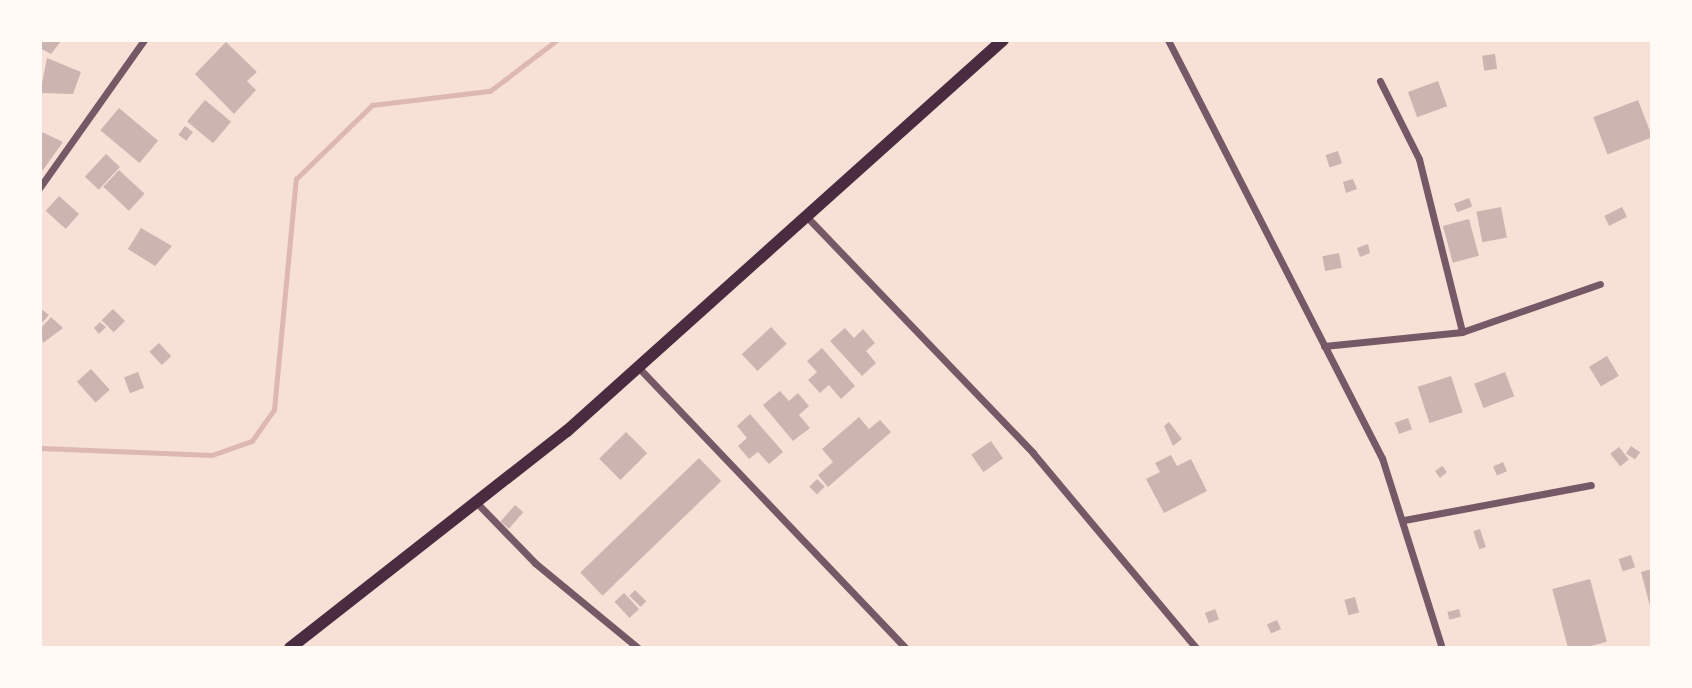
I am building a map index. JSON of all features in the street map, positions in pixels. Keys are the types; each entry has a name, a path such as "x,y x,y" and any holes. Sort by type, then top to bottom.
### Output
{"main road":[{"path":"290,648 405,562 474,499 567,431 1003,40"}],"street":[{"path":"40,187 144,40"},
{"path":"1168,40 1382,458 1405,520 1442,648"},
{"path":"1380,81 1419,159 1462,332"},
{"path":"807,217 1034,453 1196,648"},
{"path":"1324,346 1462,332 1600,284"},
{"path":"638,367 710,436 906,648"},
{"path":"1405,520 1591,485"},
{"path":"474,499 535,563 638,648"}],"building":[{"path":"40,40 62,40 51,54 40,48"},
{"path":"226,42 257,72 247,81 256,90 234,114 195,74"},
{"path":"1495,54 1497,69 1484,71 1482,56"},
{"path":"47,58 81,72 73,94 40,93"},
{"path":"1438,81 1447,106 1417,117 1408,92"},
{"path":"205,100 231,122 213,143 187,121"},
{"path":"1638,100 1652,137 1608,155 1593,117"},
{"path":"119,108 158,141 139,163 100,130"},
{"path":"185,126 193,132 186,141 178,135"},
{"path":"42,132 63,142 43,170 40,168"},
{"path":"1338,151 1342,163 1330,167 1326,155"},
{"path":"106,154 120,167 99,190 85,177"},
{"path":"119,170 145,194 129,211 103,187"},
{"path":"1353,179 1357,189 1346,193 1343,182"},
{"path":"59,196 79,214 66,229 46,211"},
{"path":"1469,198 1472,206 1457,212 1454,204"},
{"path":"1501,207 1507,237 1482,242 1476,212"},
{"path":"1622,207 1627,217 1609,226 1604,216"},
{"path":"1469,219 1479,256 1453,263 1443,226"},
{"path":"141,228 172,246 155,266 128,249"},
{"path":"1368,244 1370,253 1360,257 1357,248"},
{"path":"1339,253 1342,268 1325,271 1322,256"},
{"path":"40,308 49,315 40,325"},
{"path":"113,309 125,321 114,332 102,320"},
{"path":"51,317 63,328 43,343 40,329"},
{"path":"100,322 106,327 99,334 94,328"},
{"path":"771,327 787,344 757,371 742,354"},
{"path":"845,328 854,338 863,329 875,343 866,351 876,363 862,376 830,341"},
{"path":"159,343 171,356 162,365 149,352"},
{"path":"822,348 855,386 841,399 829,385 820,393 808,380 817,372 807,361"},
{"path":"1607,356 1619,376 1601,387 1589,367"},
{"path":"91,369 110,390 96,403 77,382"},
{"path":"138,372 144,388 130,393 124,377"},
{"path":"1505,372 1514,396 1484,408 1474,384"},
{"path":"1451,376 1463,412 1429,423 1418,387"},
{"path":"780,391 789,401 798,393 809,406 799,415 810,428 793,441 763,405"},
{"path":"750,414 783,452 769,464 758,452 749,459 738,446 747,438 737,426"},
{"path":"859,417 869,429 880,420 891,432 828,487 818,475 833,462 822,449"},
{"path":"1408,418 1412,429 1399,434 1395,423"},
{"path":"1169,422 1182,439 1173,446 1164,426"},
{"path":"626,432 647,453 620,480 599,459"},
{"path":"991,441 1003,458 983,472 971,455"},
{"path":"1631,446 1640,452 1635,460 1626,453"},
{"path":"1619,447 1629,460 1620,466 1610,454"},
{"path":"1171,455 1177,466 1191,459 1207,491 1164,513 1146,479 1160,472 1155,463"},
{"path":"699,458 721,481 603,596 580,573"},
{"path":"1503,462 1507,471 1497,476 1493,466"},
{"path":"1442,466 1447,472 1440,478 1435,471"},
{"path":"817,479 825,487 817,495 809,487"},
{"path":"515,505 523,512 509,529 501,522"},
{"path":"1480,529 1486,547 1479,549 1473,531"},
{"path":"1631,555 1635,567 1623,571 1619,559"},
{"path":"1652,569 1652,610 1651,610 1641,572"},
{"path":"1590,579 1607,642 1584,648 1568,648 1552,589"},
{"path":"635,590 646,601 641,607 629,596"},
{"path":"624,593 639,609 629,618 614,602"},
{"path":"1355,597 1359,612 1349,615 1344,600"},
{"path":"1215,609 1219,619 1209,623 1205,613"},
{"path":"1459,609 1461,617 1449,620 1447,612"},
{"path":"1277,620 1281,629 1271,634 1267,624"}],"waterway":[{"path":"40,448 212,455 252,441 274,410 296,179 372,105 490,91 557,40"}]}
